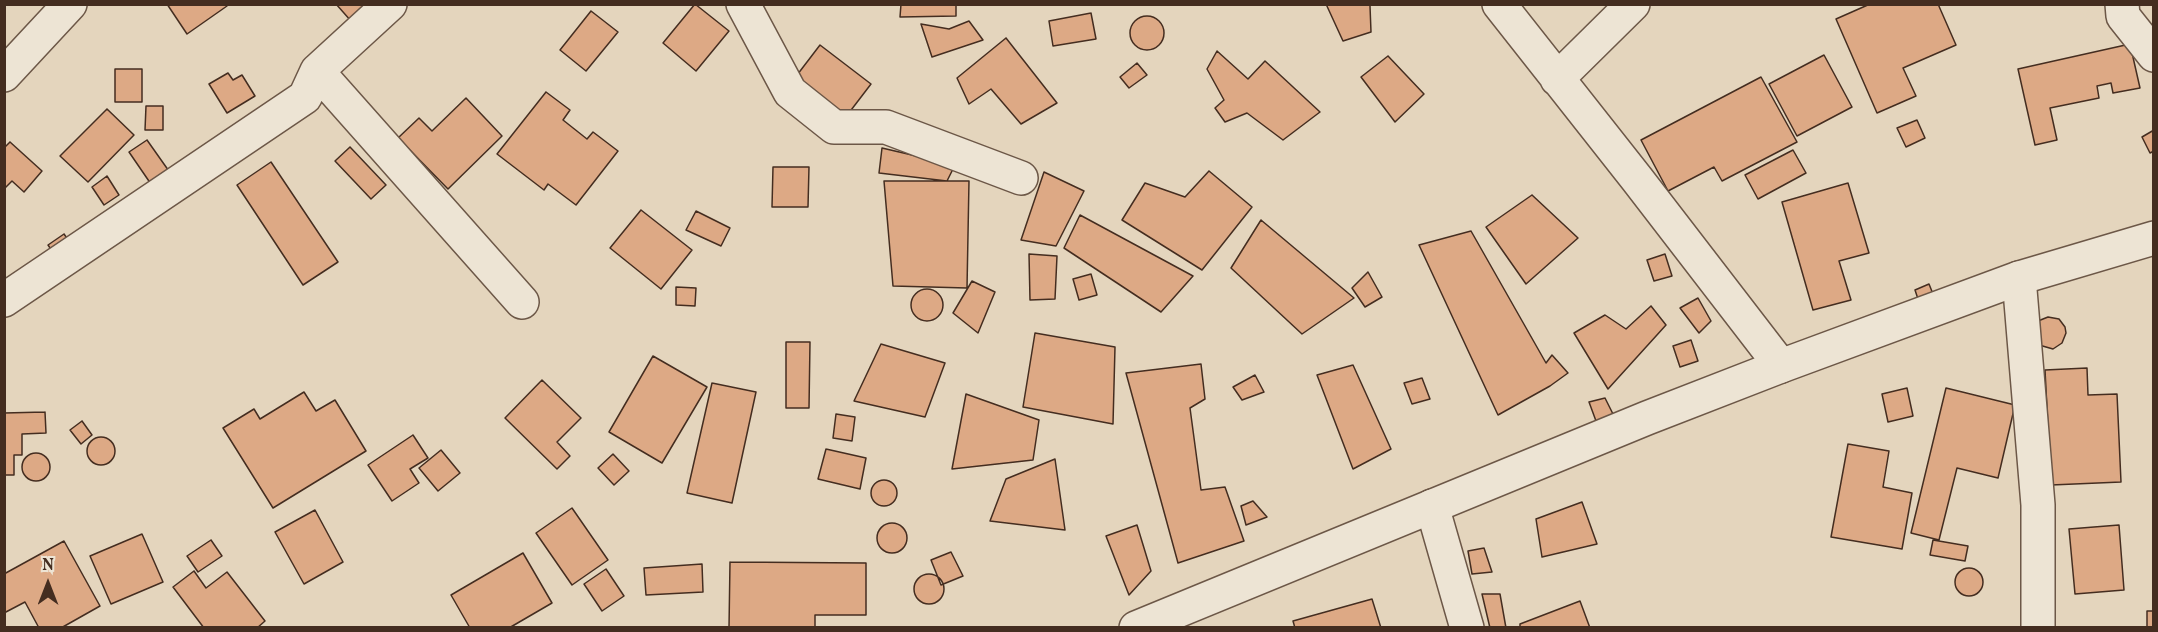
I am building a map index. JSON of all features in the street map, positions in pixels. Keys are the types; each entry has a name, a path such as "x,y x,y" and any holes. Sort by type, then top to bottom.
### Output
{"street":[{"path":"4,75 70,4"},
{"path":"4,300 305,97 317,71 390,4"},
{"path":"743,4 790,92 834,127 886,127 1021,178"},
{"path":"1498,4 1780,366"},
{"path":"1557,78 1633,4"},
{"path":"2122,4 2124,16 2154,55"},
{"path":"317,71 522,302"},
{"path":"1136,627 1780,366 2019,278 2154,238"},
{"path":"2019,278 2038,505 2038,627"},
{"path":"1432,506 1467,627"}],"building":[{"path":"167,4 226,4 227,6 187,34"},
{"path":"336,4 369,4 351,21"},
{"path":"695,4 729,31 696,71 663,43"},
{"path":"901,4 956,4 956,16 900,17"},
{"path":"1326,4 1373,4 1370,6 1371,32 1343,41"},
{"path":"1870,4 1938,4 1956,45 1903,68 1916,96 1877,113 1836,19"},
{"path":"591,11 618,32 586,71 560,50"},
{"path":"1091,13 1096,39 1053,46 1049,21"},
{"path":"1147,16 1159,21 1164,33 1159,45 1147,50 1135,45 1130,33 1135,21"},
{"path":"969,21 983,40 932,57 921,24 949,29"},
{"path":"1006,38 1057,103 1021,124 991,89 969,104 957,78"},
{"path":"2130,44 2140,88 2113,93 2111,83 2097,86 2099,98 2050,108 2057,140 2035,145 2018,69"},
{"path":"820,45 871,84 845,118 794,79"},
{"path":"1217,51 1248,79 1265,61 1320,112 1283,140 1247,113 1225,122 1215,108 1224,100 1207,69"},
{"path":"1824,55 1852,107 1797,136 1769,84"},
{"path":"1388,56 1424,94 1395,122 1361,77"},
{"path":"1137,63 1147,75 1129,88 1120,77"},
{"path":"115,69 142,69 142,102 115,102"},
{"path":"228,73 233,80 242,75 255,96 227,113 209,84"},
{"path":"1761,77 1797,142 1722,181 1714,167 1668,191 1641,140"},
{"path":"546,92 570,110 563,120 587,139 593,132 618,151 576,205 548,184 544,190 497,154"},
{"path":"466,98 502,136 448,189 398,138 419,118 432,131"},
{"path":"146,106 163,106 163,130 145,130"},
{"path":"107,109 134,135 88,182 60,156"},
{"path":"1917,120 1925,138 1906,147 1897,128"},
{"path":"2154,130 2154,151 2150,153 2142,137"},
{"path":"147,140 171,174 153,187 129,152"},
{"path":"10,142 42,171 24,192 12,181 4,189 4,148"},
{"path":"350,147 386,185 371,199 335,161"},
{"path":"882,148 955,165 947,181 879,173"},
{"path":"1793,150 1806,173 1758,199 1745,175"},
{"path":"271,162 338,262 303,285 237,185"},
{"path":"773,167 809,167 808,207 772,207"},
{"path":"1209,171 1252,207 1202,270 1122,220 1145,183 1185,197"},
{"path":"1044,172 1084,191 1056,246 1021,240"},
{"path":"107,176 119,195 104,205 92,187"},
{"path":"884,181 969,181 967,288 893,286"},
{"path":"1848,183 1869,253 1839,261 1851,300 1813,310 1782,202"},
{"path":"1532,195 1578,238 1526,284 1486,227"},
{"path":"641,210 692,250 661,289 610,248"},
{"path":"696,211 730,228 721,246 686,230"},
{"path":"1080,215 1193,276 1161,312 1064,248"},
{"path":"1261,220 1354,298 1302,334 1231,268"},
{"path":"1471,231 1546,363 1552,355 1568,373 1550,386 1498,415 1419,245"},
{"path":"64,234 74,248 57,258 48,245"},
{"path":"1029,254 1057,256 1055,299 1030,300"},
{"path":"1665,254 1672,276 1654,281 1647,260"},
{"path":"1368,272 1382,297 1365,307 1352,288"},
{"path":"1091,274 1097,295 1079,300 1073,279"},
{"path":"972,281 995,292 978,333 953,313"},
{"path":"1929,284 1933,294 1918,299 1915,290"},
{"path":"676,287 696,288 695,306 676,305"},
{"path":"927,289 939,293 943,305 939,317 927,321 915,317 911,305 915,293"},
{"path":"1698,298 1711,321 1699,333 1680,308"},
{"path":"1651,306 1666,325 1608,389 1574,333 1605,315 1626,329"},
{"path":"2048,317 2059,319 2066,333 2062,343 2053,349 2039,345 2038,321"},
{"path":"1035,333 1115,347 1113,424 1023,407"},
{"path":"1691,340 1698,361 1680,367 1673,346"},
{"path":"786,342 810,342 809,408 786,408"},
{"path":"881,344 945,363 925,417 854,401"},
{"path":"653,356 707,387 662,463 609,432"},
{"path":"1201,364 1205,399 1190,408 1201,490 1225,487 1244,541 1178,563 1126,373"},
{"path":"1353,365 1391,449 1353,469 1317,375"},
{"path":"2087,368 2088,395 2117,394 2121,482 2051,485 2045,370"},
{"path":"1255,375 1264,392 1242,400 1233,387"},
{"path":"1422,378 1430,399 1412,404 1404,383"},
{"path":"542,380 581,418 557,442 570,456 557,469 505,418"},
{"path":"712,383 756,392 732,503 687,493"},
{"path":"1907,388 1913,416 1888,422 1882,394"},
{"path":"1946,388 2015,405 1998,478 1957,468 1939,540 1911,533"},
{"path":"304,392 316,411 335,400 366,451 273,508 223,428 254,409 260,419"},
{"path":"966,394 1039,420 1033,460 952,469"},
{"path":"1605,398 1615,418 1596,421 1589,402"},
{"path":"45,412 46,433 22,434 22,455 14,455 14,475 4,475 4,413"},
{"path":"836,414 855,417 852,441 833,438"},
{"path":"82,421 92,435 81,444 70,430"},
{"path":"413,435 428,458 410,469 419,483 392,501 368,465"},
{"path":"101,437 111,441 115,451 111,461 101,465 91,461 87,451 91,441"},
{"path":"1848,444 1889,451 1883,487 1912,493 1902,549 1831,537"},
{"path":"826,449 866,458 860,489 818,479"},
{"path":"441,450 460,473 438,491 419,468"},
{"path":"36,453 46,457 50,467 46,477 36,481 26,477 22,467 26,457"},
{"path":"613,454 629,471 614,485 598,468"},
{"path":"1055,459 1065,530 990,521 1006,479"},
{"path":"884,480 893,484 897,493 893,502 884,506 875,502 871,493 875,484"},
{"path":"1253,501 1267,517 1246,525 1241,506"},
{"path":"1582,502 1597,544 1542,557 1536,519"},
{"path":"572,508 608,560 572,585 536,533"},
{"path":"315,510 343,562 304,584 275,532"},
{"path":"892,523 903,527 907,538 903,549 892,553 881,549 877,538 881,527"},
{"path":"1137,525 1151,571 1129,595 1106,536"},
{"path":"2119,525 2124,590 2075,594 2069,529"},
{"path":"142,534 163,582 111,604 90,556"},
{"path":"211,540 222,556 198,572 187,556"},
{"path":"1933,540 1968,546 1965,561 1930,555"},
{"path":"64,541 100,606 61,628 39,628 25,602 4,613 4,574"},
{"path":"1484,548 1492,572 1472,574 1468,551"},
{"path":"951,552 963,576 941,585 931,560"},
{"path":"523,553 552,603 509,628 470,628 451,595"},
{"path":"730,562 866,563 866,615 815,615 815,628 729,628"},
{"path":"702,564 703,592 646,595 644,568"},
{"path":"1969,568 1979,572 1983,582 1979,592 1969,596 1959,592 1955,582 1959,572"},
{"path":"606,569 624,596 602,611 584,584"},
{"path":"194,571 206,588 227,572 265,621 257,628 204,628 173,587"},
{"path":"929,574 940,578 944,589 940,600 929,604 918,600 914,589 918,578"},
{"path":"1482,594 1500,594 1506,628 1490,628"},
{"path":"1372,599 1381,628 1295,628 1293,621"},
{"path":"1580,601 1590,628 1520,628 1520,624"},
{"path":"2147,611 2154,611 2154,628 2147,628"}]}
